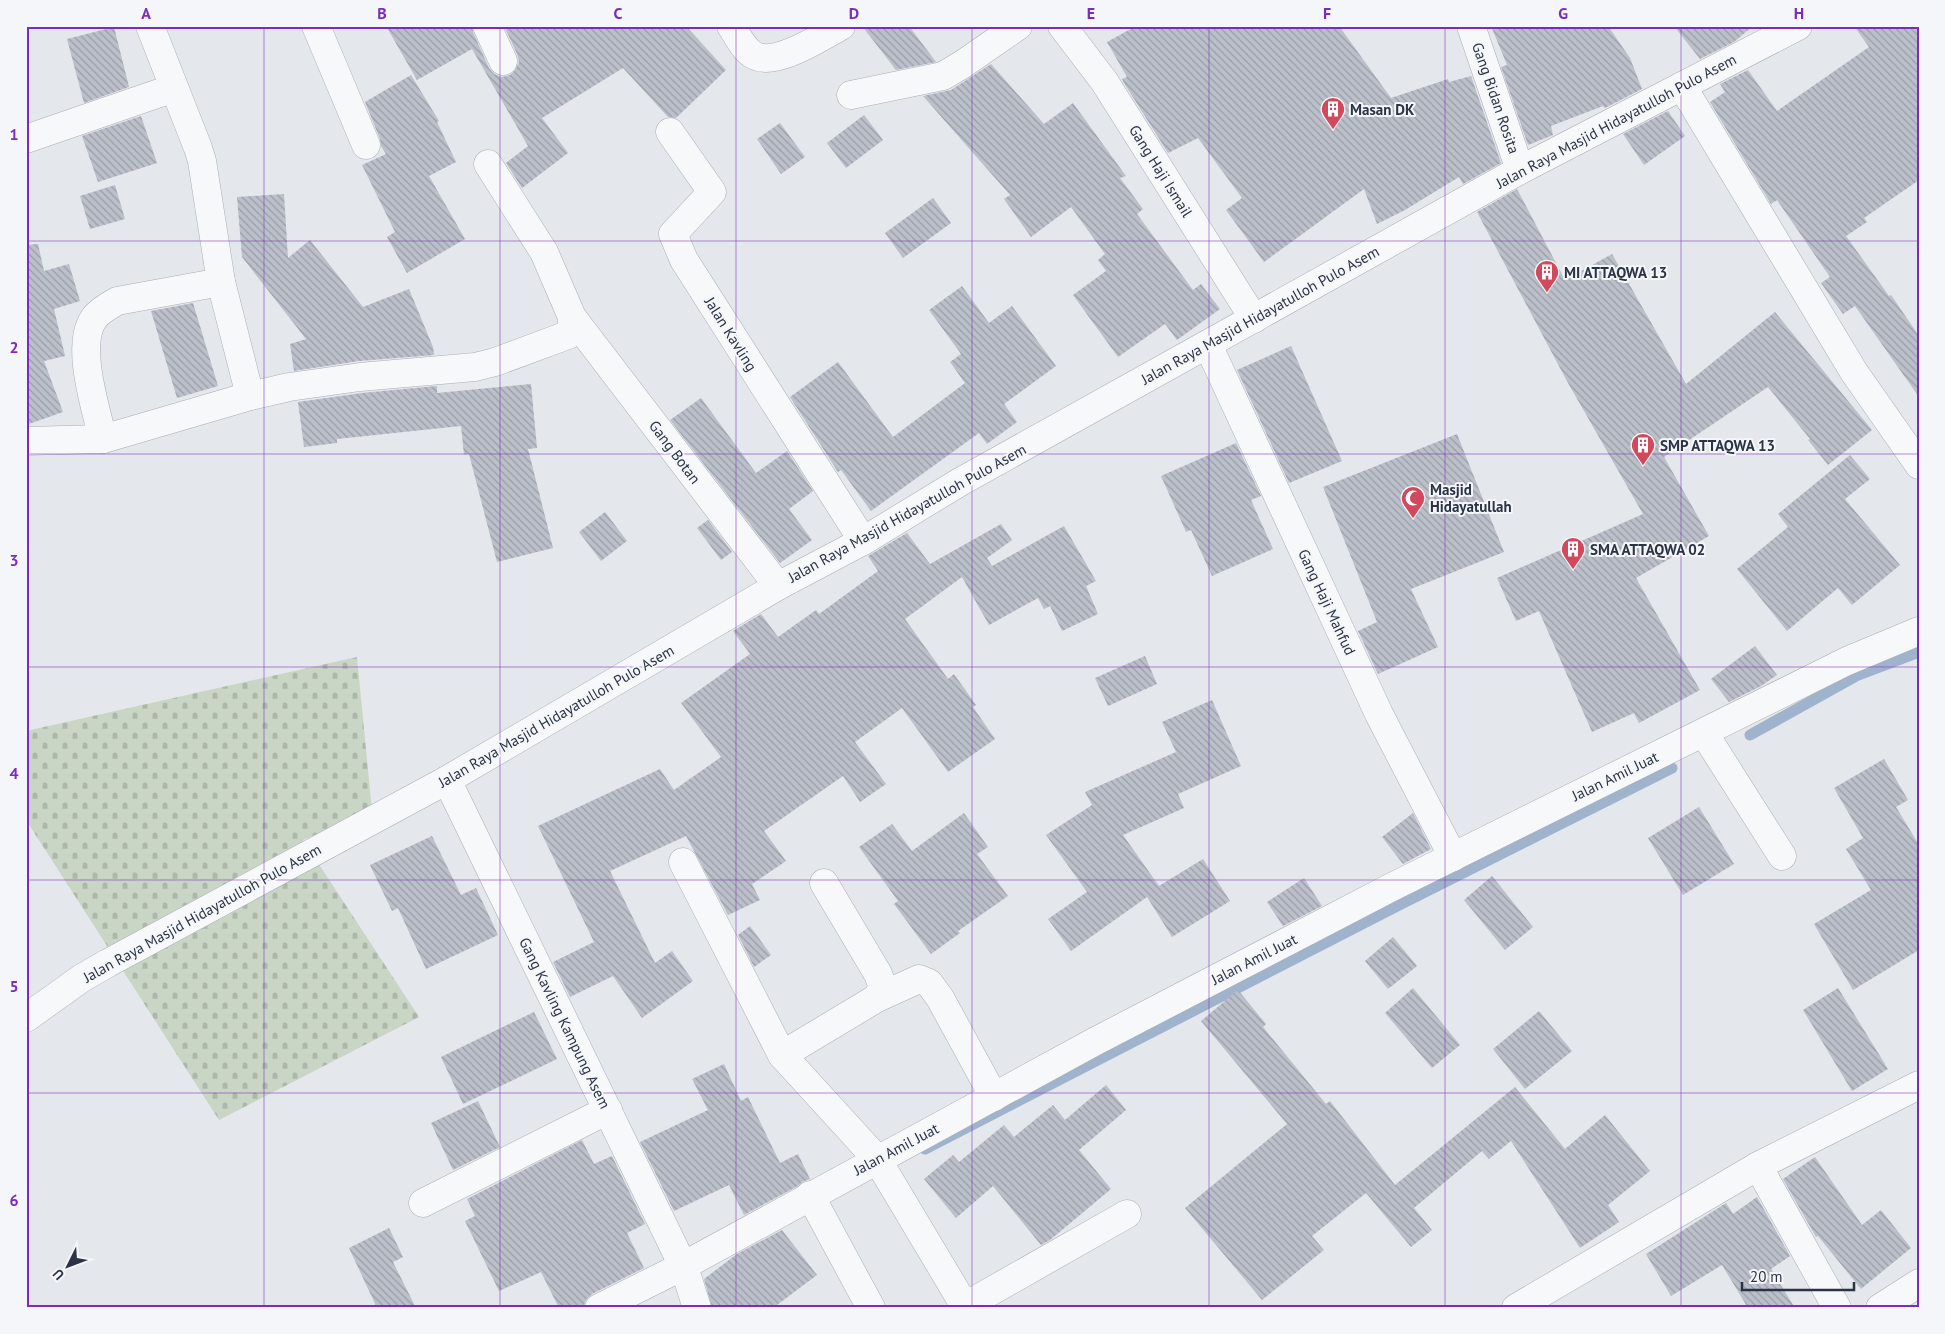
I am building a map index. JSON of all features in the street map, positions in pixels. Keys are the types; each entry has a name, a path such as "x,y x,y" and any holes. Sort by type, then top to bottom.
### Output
{"street":[{"path":"150,26 202,161 221,282 250,396"},
{"path":"316,26 366,145"},
{"path":"487,26 503,61"},
{"path":"731,26 749,52 755,56 771,58 799,49 841,26"},
{"path":"851,94 943,76 1018,26"},
{"name":"Gang Haji Ismail","path":"1062,26 1104,81 1254,319"},
{"name":"Gang Bidan Rosita","path":"1471,26 1520,170"},
{"name":"Jalan Raya Masjid Hidayatulloh Pulo Asem","path":"26,1018 82,978 108,963 447,780 778,586 862,541 960,482 1520,170 1798,26"},
{"path":"1682,86 1854,372 1919,465"},
{"path":"26,139 174,88"},
{"name":"Jalan Kavling","path":"670,132 712,192 674,234 684,260 862,541"},
{"name":"Gang Botan","path":"488,164 544,252 572,318 778,586"},
{"path":"103,439 89,379 86,354 89,328 94,318 117,301 221,282"},
{"path":"26,441 103,439 250,396 289,387 360,377 475,367 495,362 565,336 572,328 572,318"},
{"name":"Gang Haji Mahfud","path":"1208,345 1379,714 1453,857"},
{"name":"Jalan Amil Juat","path":"600,1308 685,1271 882,1168 994,1097 1094,1042 1453,857 1847,662 1919,631"},
{"path":"1704,732 1782,856"},
{"name":"Gang Kavling Kampung Asem","path":"447,780 685,1271 697,1308"},
{"path":"683,862 782,1055 882,1168 965,1307 1127,1214"},
{"path":"824,883 878,974 883,987 877,998"},
{"path":"782,1055 877,998 919,979 929,983 940,998 994,1097"},
{"path":"1516,1308 1758,1166 1919,1085"},
{"path":"423,1204 608,1110"},
{"path":"1758,1166 1837,1308"},
{"path":"815,1203 871,1308"},
{"path":"1880,1308 1919,1283"}],"green space":[{"path":"357,657 372,811 303,840 419,1017 219,1120 26,820 26,731"}],"building":[{"path":"386,26 472,26 489,68 494,74 502,77 510,75 519,62 504,26 686,26 726,70 676,118 668,117 623,68 542,118 568,153 522,188 506,163 528,146 472,49 417,80"},
{"path":"862,26 909,26 936,62 896,70"},
{"path":"1136,26 1339,26 1391,98 1448,79 1449,82 1471,76 1501,163 1463,184 1459,177 1405,210 1377,224 1364,189 1264,262 1226,210 1242,198 1198,138 1168,153 1124,83 1122,79 1127,77 1107,42"},
{"path":"1491,26 1608,26 1630,58 1642,89 1605,108 1603,106 1551,126 1553,135 1528,145 1501,67 1507,65"},
{"path":"1674,26 1753,26 1734,42 1700,59"},
{"path":"1854,26 1919,26 1919,180 1864,218 1867,222 1846,236 1889,296 1891,295 1919,336 1919,397 1855,306 1843,314 1821,283 1830,277 1777,200 1771,204 1710,102 1725,92 1720,84 1748,70 1777,111 1869,47"},
{"path":"114,27 129,87 84,103 67,39"},
{"path":"991,64 1044,124 1073,103 1126,176 1120,178 1143,209 1137,214 1193,290 1201,284 1220,309 1177,340 1165,324 1118,357 1073,295 1106,271 1098,260 1105,254 1071,207 1031,237 1004,199 1010,195 923,96 951,90"},
{"path":"411,75 439,121 437,122 456,162 429,176 465,239 407,273 387,237 395,232 362,165 386,154 381,146 365,102"},
{"path":"1668,111 1685,136 1644,165 1623,134"},
{"path":"864,115 883,140 846,168 827,143"},
{"path":"141,116 157,163 98,182 82,136"},
{"path":"780,123 805,157 781,174 757,139"},
{"path":"115,185 125,219 90,229 80,196"},
{"path":"1517,189 1565,280 1612,254 1686,384 1775,312 1872,430 1828,465 1808,440 1810,439 1768,387 1664,457 1709,536 1636,578 1700,690 1639,723 1634,713 1592,732 1539,611 1516,621 1497,578 1643,514 1568,383 1477,212"},
{"path":"284,194 288,258 310,240 363,307 409,289 433,347 434,355 359,361 294,371 290,344 306,339 242,257 237,197"},
{"path":"933,198 951,223 903,258 885,233"},
{"path":"38,244 44,271 69,264 80,301 54,309 65,356 44,361 63,412 26,425 26,245"},
{"path":"962,286 989,323 1012,306 1056,366 1004,404 1017,422 987,444 979,433 871,511 841,470 838,472 790,397 838,362 893,437 965,383 950,362 961,354 929,310"},
{"path":"193,303 218,386 177,398 151,311"},
{"path":"1291,346 1342,461 1289,483 1237,370"},
{"path":"531,384 537,448 528,449 553,548 497,562 469,454 464,455 461,426 337,439 337,443 304,447 298,402 362,393 437,386 437,393"},
{"path":"701,398 756,473 787,451 813,491 789,509 812,540 780,563 670,420"},
{"name":"Masjid Hidayatullah","path":"1457,434 1504,552 1411,589 1438,647 1378,674 1358,631 1377,622 1323,487"},
{"path":"1236,443 1261,496 1251,500 1273,549 1212,576 1191,530 1186,532 1161,476"},
{"path":"1850,455 1870,479 1845,499 1900,565 1852,605 1838,588 1787,631 1737,569 1788,527 1778,514"},
{"path":"605,512 627,541 601,561 579,532"},
{"path":"708,520 732,552 721,560 697,528"},
{"path":"1001,524 1012,540 987,558 992,566 1064,526 1096,581 1086,586 1098,614 1062,631 1050,606 1044,609 1038,598 989,625 962,577 905,619 948,679 954,674 976,705 973,707 995,739 948,772 902,708 855,742 886,784 860,802 843,776 764,831 786,861 752,884 760,900 728,915 686,836 610,871 655,963 672,951 693,981 642,1018 613,976 570,997 553,962 594,942 538,826 660,769 674,790 721,757 681,703 750,654 733,631 761,614 778,637 816,610 819,614 878,571 868,556 907,533 930,564"},
{"path":"1755,646 1777,675 1761,686 1729,702 1711,679"},
{"path":"1145,656 1157,684 1108,706 1095,678"},
{"path":"1212,700 1241,766 1178,794 1184,808 1123,835 1159,886 1203,859 1230,901 1172,937 1147,897 1071,951 1048,919 1087,892 1046,835 1092,805 1085,792 1176,752 1162,722"},
{"path":"1884,759 1908,800 1896,807 1919,845 1919,950 1853,990 1814,924 1871,890 1846,849 1863,838 1834,788"},
{"path":"1699,807 1734,864 1683,895 1648,838"},
{"path":"964,813 988,847 977,854 1008,896 958,931 960,933 931,954 894,904 898,901 859,847 892,824 912,851"},
{"path":"1413,813 1431,849 1403,864 1382,837"},
{"path":"432,836 461,895 476,888 498,935 426,969 398,908 392,911 370,865"},
{"path":"1492,876 1533,927 1505,950 1464,900"},
{"path":"1304,878 1322,906 1283,926 1267,902"},
{"path":"750,926 771,955 754,967 738,935"},
{"path":"1393,937 1417,966 1388,989 1365,961"},
{"path":"1413,988 1460,1045 1432,1068 1385,1013"},
{"path":"1838,988 1888,1069 1852,1091 1803,1010"},
{"path":"1238,990 1266,1024 1263,1027 1326,1104 1330,1101 1395,1185 1515,1087 1565,1149 1605,1115 1650,1171 1608,1205 1619,1222 1580,1248 1511,1141 1489,1159 1482,1151 1414,1208 1432,1230 1411,1247 1366,1193 1312,1236 1324,1250 1262,1300 1185,1208 1287,1124 1201,1021"},
{"path":"1539,1011 1572,1051 1525,1089 1493,1049"},
{"path":"534,1012 557,1059 463,1104 441,1057"},
{"path":"724,1064 741,1101 748,1097 780,1163 798,1154 810,1179 744,1215 729,1185 674,1211 640,1142 708,1110 692,1079"},
{"path":"1106,1085 1126,1110 1079,1150 1111,1189 1050,1240 1041,1245 993,1186 956,1218 924,1179 953,1155 959,1162 1004,1125 1014,1137 1053,1105 1065,1120"},
{"path":"478,1101 500,1147 453,1170 431,1123"},
{"path":"582,1140 594,1164 612,1156 645,1224 627,1233 644,1268 592,1294 586,1300 583,1308 559,1308 541,1272 499,1291 465,1221 475,1216 467,1199"},
{"path":"1815,1157 1862,1225 1881,1210 1911,1248 1861,1289 1818,1236 1816,1237 1783,1179"},
{"path":"1757,1197 1790,1256 1771,1269 1795,1308 1748,1308 1722,1265 1671,1296 1646,1254 1726,1203 1733,1214"},
{"path":"389,1228 403,1257 393,1262 416,1308 377,1308 349,1248"},
{"path":"782,1230 817,1275 773,1308 712,1308 704,1279 737,1254"}],"waterway":[{"path":"1750,735 1858,675 1919,652"},
{"path":"925,1149 1397,906 1672,768"}],"place":[{"name":"Masan DK","path":"1333,130"},
{"name":"MI ATTAQWA 13","path":"1547,293"},
{"name":"SMP ATTAQWA 13","path":"1643,466"},
{"name":"Masjid Hidayatullah","path":"1413,519"},
{"name":"SMA ATTAQWA 02","path":"1573,570"}]}
